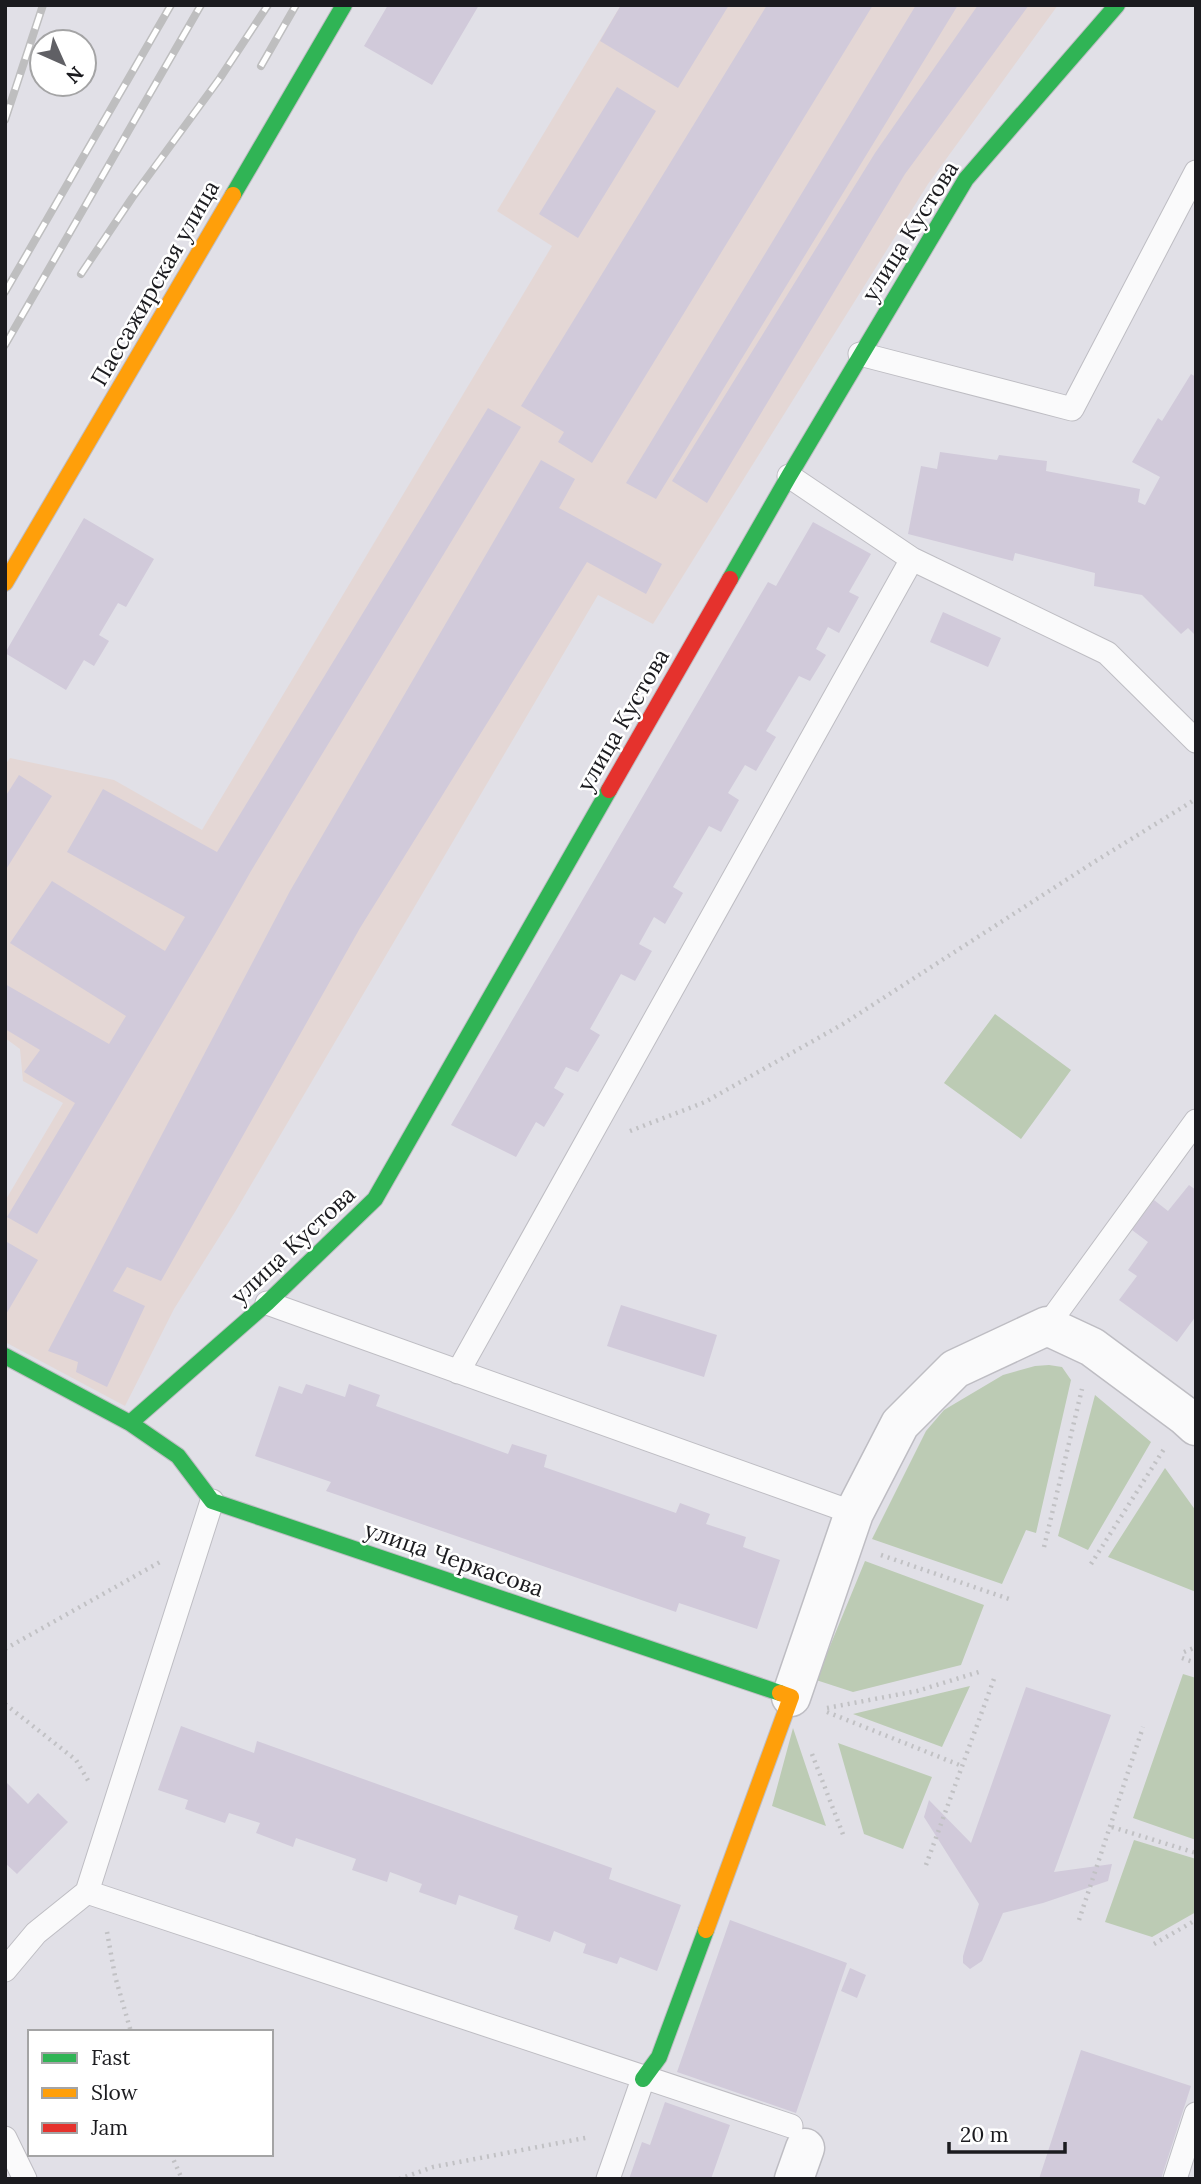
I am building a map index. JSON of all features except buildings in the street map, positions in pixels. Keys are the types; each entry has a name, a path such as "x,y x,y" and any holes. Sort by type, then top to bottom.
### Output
{"street":[{"name":"Пассажирская улица","path":"5,583 344,5"},
{"name":"улица Кустова","path":"130,1423 267,1303 375,1199 789,476 966,179 1116,5"},
{"path":"643,2079 659,2057 791,1698 849,1528 900,1424 955,1369 1046,1326 1092,1347 1191,1421"},
{"path":"5,1356 130,1423 178,1456 212,1501"},
{"name":"улица Черкасова","path":"212,1501 791,1698"}],"lane":[{"path":"860,354 1072,409 1196,172"},
{"path":"789,476 912,559 1107,653 1196,741"},
{"path":"458,1372 912,559"},
{"path":"1046,1326 1196,1121"},
{"path":"267,1303 458,1372 849,1528"},
{"path":"5,1970 36,1933 93,1894 110,1819 212,1501"},
{"path":"93,1894 643,2079 796,2151"},
{"path":"608,2179 643,2079"},
{"path":"1175,2179 1196,2115"},
{"path":"5,2138 25,2179"}],"path":[{"path":"582,1149 705,1102 843,1024 1196,799"},
{"path":"1044,1547 1092,1347"},
{"path":"1091,1564 1191,1421"},
{"path":"849,1528 1009,1599"},
{"path":"5,1649 199,1540"},
{"path":"1196,1647 1183,1655 1196,1663"},
{"path":"962,1766 821,1709 917,1691 982,1671"},
{"path":"926,1865 995,1676"},
{"path":"791,1698 845,1837"},
{"path":"5,1704 76,1760 110,1819"},
{"path":"1079,1920 1143,1727"},
{"path":"1112,1827 1196,1853"},
{"path":"93,1894 130,2030"},
{"path":"1154,1944 1196,1920"},
{"path":"399,2179 433,2167 625,2130"},
{"path":"172,2156 182,2179"}],"shaded area":[{"path":"621,5 1058,5 928,184 653,624 598,595 235,1212 174,1309 125,1406 5,1342 5,1201 63,1103 23,1081 20,1049 5,1038 5,765 10,758 114,780 202,830 552,246 497,211"}],"green space":[{"path":"995,1014 1071,1070 1021,1139 944,1083"},
{"path":"1049,1365 1062,1367 1071,1380 1036,1533 1026,1530 1002,1584 872,1539 926,1431 944,1410 1003,1375"},
{"path":"1095,1395 1151,1442 1088,1550 1058,1536"},
{"path":"1165,1468 1196,1511 1196,1592 1108,1557"},
{"path":"865,1561 984,1605 961,1665 853,1692 816,1680"},
{"path":"1183,1674 1196,1678 1196,1840 1133,1818"},
{"path":"970,1686 942,1747 853,1714"},
{"path":"793,1728 826,1826 772,1806"},
{"path":"838,1743 932,1777 903,1849 864,1834"},
{"path":"1134,1840 1196,1859 1196,1912 1152,1937 1105,1922"}],"railway":[{"path":"5,120 43,5"},
{"path":"5,292 171,5"},
{"path":"5,345 201,5"},
{"path":"81,274 132,198 220,78 268,5"},
{"path":"261,66 296,5"}],"traffic: fast":[{"path":"233,195 344,5"},
{"path":"730,579 966,179 1117,5"},
{"path":"130,1423 267,1303 375,1199 609,790"},
{"path":"5,1356 130,1423 178,1456 212,1501 780,1693"},
{"path":"643,2079 659,2057 706,1930"}],"traffic: slow":[{"path":"5,583 233,195"},
{"path":"706,1930 791,1697 780,1693"}],"traffic: jam":[{"path":"609,790 730,579"}]}
